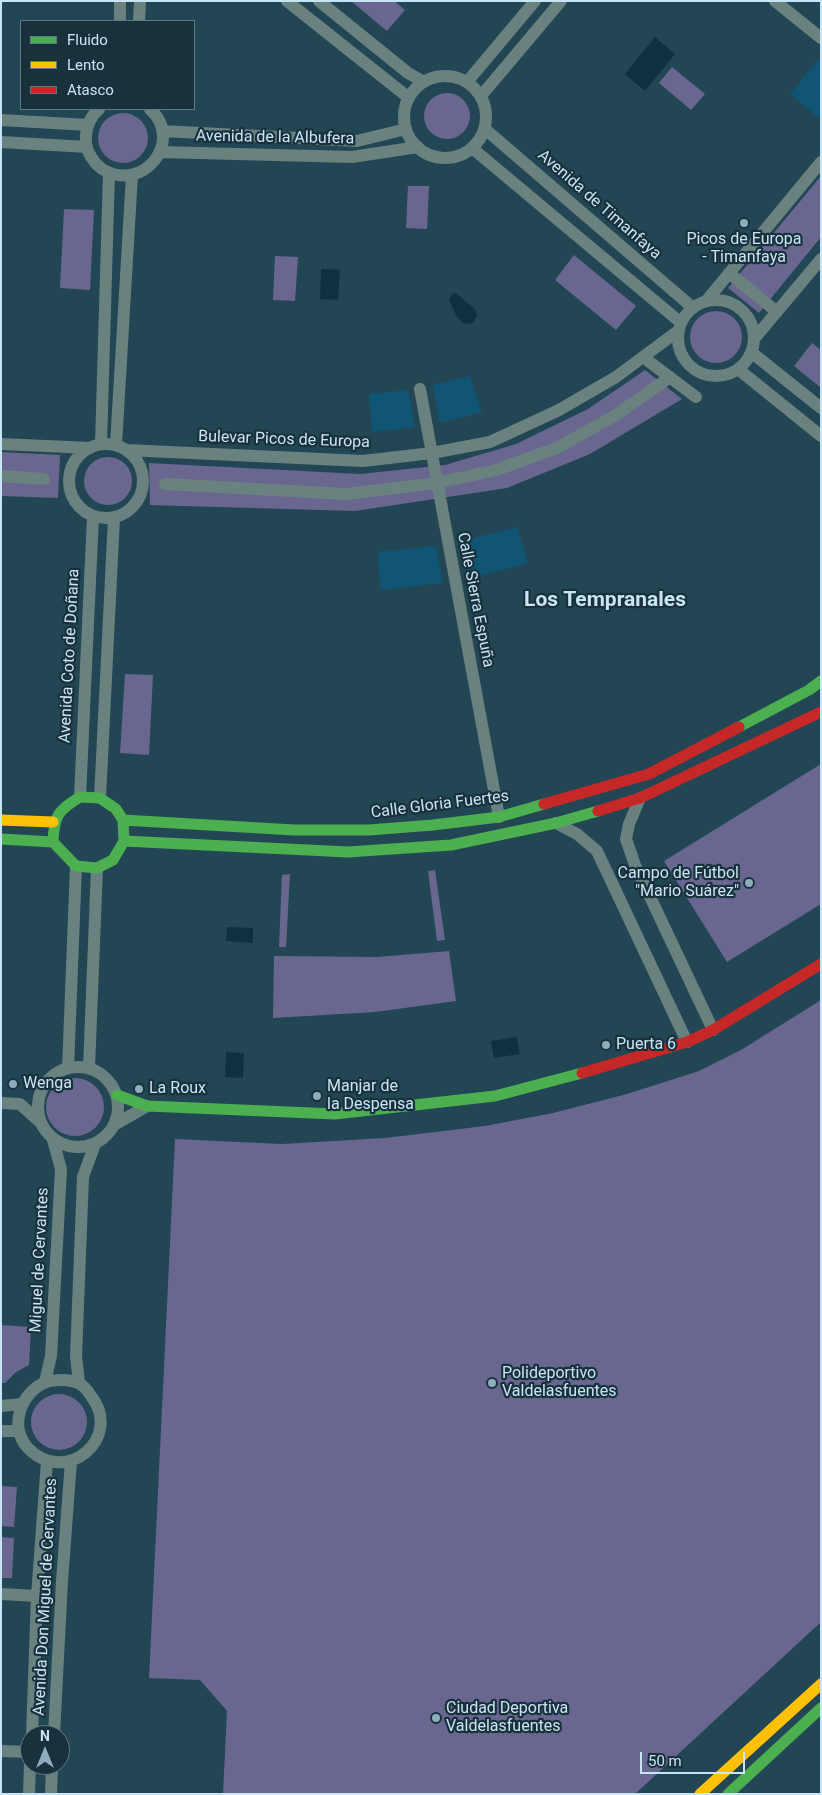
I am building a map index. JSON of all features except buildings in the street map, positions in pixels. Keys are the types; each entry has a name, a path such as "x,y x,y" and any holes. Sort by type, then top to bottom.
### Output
{"main road":[{"name":"Calle Gloria Fuertes","path":"123,820 294,830 369,830 433,825 500,816 649,774 809,690 821,681"},
{"path":"124,841 348,852 451,845 504,836 640,798 821,712"},
{"path":"1,839 53,842 76,866 97,868 113,860 124,841 123,820 116,808 100,798 80,797 62,807 53,822 53,842"},
{"path":"1,820 53,822"},
{"path":"116,1095 147,1106 335,1114 495,1096 623,1062 687,1042 713,1030 821,964"},
{"path":"700,1794 821,1684"},
{"path":"728,1794 821,1708"}],"street":[{"path":"120,1 120,20"},
{"path":"139,20 140,1"},
{"path":"287,1 409,98"},
{"path":"319,1 408,72 424,82"},
{"path":"467,82 534,1"},
{"path":"481,96 561,1"},
{"path":"775,1 821,38"},
{"path":"445,76 456,78 467,82 481,96 487,118 480,139 472,148 462,154 451,157 439,157 428,154 411,139 406,129 405,113 409,98 415,89 424,82 445,76"},
{"path":"98,110 94,113 88,125 87,147 91,158 99,167 109,173 121,176 144,171 154,162 160,152 163,141 162,131 159,121 151,110"},
{"path":"1,120 88,125"},
{"name":"Avenida de Timanfaya","path":"485,128 692,307"},
{"name":"Avenida de la Albufera","path":"162,131 357,141 406,129"},
{"path":"1,142 87,147"},
{"name":"Avenida de la Albufera","path":"160,152 352,157 418,147"},
{"path":"472,148 679,326"},
{"path":"821,162 707,300 692,307 679,326 681,354 695,370 720,376 738,369 746,362 752,346 777,312 821,259"},
{"path":"95,446 109,173"},
{"path":"121,447 132,175"},
{"path":"729,273 777,312"},
{"path":"707,300 733,303 749,319 752,346 821,408"},
{"name":"Bulevar Picos de Europa","path":"121,447 363,461 432,453 490,442 559,410 616,377 679,326"},
{"path":"643,357 696,397"},
{"path":"738,369 821,436"},
{"path":"165,484 346,494 437,483 496,470 557,448 616,415 670,378"},
{"name":"Calle Sierra Espuña","path":"420,389 500,816"},
{"path":"1,444 95,446 121,447 141,467 141,494 126,513 114,518 94,516 83,510 71,495 69,478 75,461 95,446"},
{"path":"1,476 44,479"},
{"name":"Avenida Coto de Doñana","path":"80,797 94,516"},
{"path":"100,798 114,518"},
{"path":"640,798 629,824 626,839 635,865 713,1030"},
{"path":"556,823 577,834 598,851 687,1042"},
{"path":"68,1068 76,866"},
{"path":"89,1068 97,868"},
{"path":"1,1103 20,1104 40,1122 53,1140 73,1148 95,1144 106,1136 114,1125 118,1111 116,1095 104,1077 89,1068 68,1068 55,1074 20,1104"},
{"path":"40,1122 37,1104 43,1086"},
{"path":"114,1125 147,1106"},
{"name":"Miguel de Cervantes","path":"45,1382 52,1356 61,1169 53,1140"},
{"path":"79,1383 62,1380 45,1382 28,1395 22,1404 18,1418 19,1431 25,1444 35,1454 47,1461 62,1463 84,1455 98,1436 101,1422 96,1402 79,1383 76,1356 83,1177 95,1144"},
{"path":"1,1406 22,1404"},
{"path":"1,1431 19,1431"},
{"name":"Avenida Don Miguel de Cervantes","path":"32,1725 38,1596 47,1461"},
{"name":"Avenida Don Miguel de Cervantes","path":"55,1725 62,1581 71,1461"},
{"path":"1,1594 38,1596"},
{"path":"1,1751 20,1752"},
{"path":"29,1794 30,1775"},
{"path":"51,1794 52,1775"}],"shaded area":[{"path":"351,1 394,1 405,10 387,31"},
{"path":"655,37 675,54 645,91 625,74"},
{"path":"821,56 821,116 819,118 790,94"},
{"path":"672,67 705,94 691,110 659,83"},
{"path":"447,93 460,97 466,103 470,116 466,129 460,135 447,139 434,135 428,129 424,116 428,103 434,97"},
{"path":"123,113 133,115 141,120 146,128 148,138 146,148 141,156 133,161 123,163 113,161 105,156 100,148 98,138 100,128 105,120 113,115"},
{"path":"821,176 821,237 759,313 728,288"},
{"path":"408,186 429,186 427,229 406,228"},
{"path":"64,209 94,210 90,290 60,288"},
{"path":"574,255 636,306 616,330 555,280"},
{"path":"275,256 298,257 295,301 273,300"},
{"path":"321,269 340,270 338,300 320,299"},
{"path":"456,293 475,309 477,316 473,323 464,323 455,313 449,300 452,294"},
{"path":"711,311 721,311 735,318 742,332 742,342 735,356 721,363 711,363 701,359 694,352 690,342 690,332 694,322 701,315"},
{"path":"812,343 821,350 821,388 794,366"},
{"path":"645,370 682,399 590,454 507,488 355,511 150,505 149,463 360,474 445,465 516,444 588,409"},
{"path":"470,376 482,412 440,423 433,385"},
{"path":"408,390 415,427 372,432 369,394"},
{"path":"1,452 60,455 58,498 1,496"},
{"path":"103,457 113,457 125,464 132,476 132,486 125,498 113,505 103,505 95,501 88,494 84,486 84,476 88,468 95,461"},
{"path":"517,527 528,563 468,579 461,541"},
{"path":"436,546 443,583 380,590 378,552"},
{"path":"125,674 153,675 149,755 120,753"},
{"name":"Campo de Fútbol \"Mario Suárez\"","path":"821,764 821,904 727,962 664,861"},
{"path":"435,870 445,940 437,941 428,871"},
{"path":"290,874 286,947 279,947 282,875"},
{"path":"227,927 253,928 253,943 226,941"},
{"path":"449,951 456,1001 375,1012 273,1018 274,956 377,957"},
{"name":"Polideportivo Valdelasfuentes","path":"821,1000 821,1622 635,1794 223,1794 227,1711 200,1680 149,1678 175,1139 282,1144 385,1138 485,1126 553,1113 627,1094 699,1071 741,1050"},
{"path":"517,1037 520,1054 494,1058 491,1041"},
{"path":"226,1052 244,1053 243,1078 225,1077"},
{"path":"75,1078 91,1083 99,1091 104,1107 99,1123 91,1131 75,1136 59,1131 51,1123 46,1107 51,1091 59,1083"},
{"path":"1,1325 31,1327 29,1365 16,1372 5,1383 1,1383"},
{"path":"59,1394 70,1396 79,1402 85,1411 87,1422 85,1433 79,1442 70,1448 59,1450 48,1448 39,1442 33,1433 31,1422 33,1411 39,1402 48,1396"},
{"path":"2,1486 17,1487 14,1527 1,1526"},
{"path":"1,1537 14,1538 12,1578 1,1578"}],"traffic: fast":[{"path":"739,727 809,690 821,681"},
{"path":"80,797 100,798 116,809 123,820 124,841 113,860 97,868 76,866 53,842 56,820 62,810 80,797"},
{"path":"123,820 294,830 369,830 499,817 544,804"},
{"path":"124,841 348,852 451,845 556,823 598,811"},
{"path":"1,839 53,842"},
{"path":"117,1095 147,1106 335,1114 495,1096 582,1073"},
{"path":"728,1794 821,1708"}],"traffic: slow":[{"path":"1,820 53,822"},
{"path":"700,1794 821,1684"}],"traffic: jam":[{"path":"598,811 640,798 821,712"},
{"path":"544,804 649,774 739,727"},
{"path":"582,1073 687,1042 713,1030 821,964"}],"place":[{"name":"Picos de Europa - Timanfaya","path":"744,223"},
{"name":"Campo de Fútbol \"Mario Suárez\"","path":"749,883"},
{"name":"Puerta 6","path":"606,1045"},
{"name":"Wenga","path":"13,1084"},
{"name":"La Roux","path":"139,1089"},
{"name":"Manjar de la Despensa","path":"317,1096"},
{"name":"Polideportivo Valdelasfuentes","path":"492,1383"},
{"name":"Ciudad Deportiva Valdelasfuentes","path":"436,1718"}],"district":[{"name":"Los Tempranales","path":"605,601"}]}
